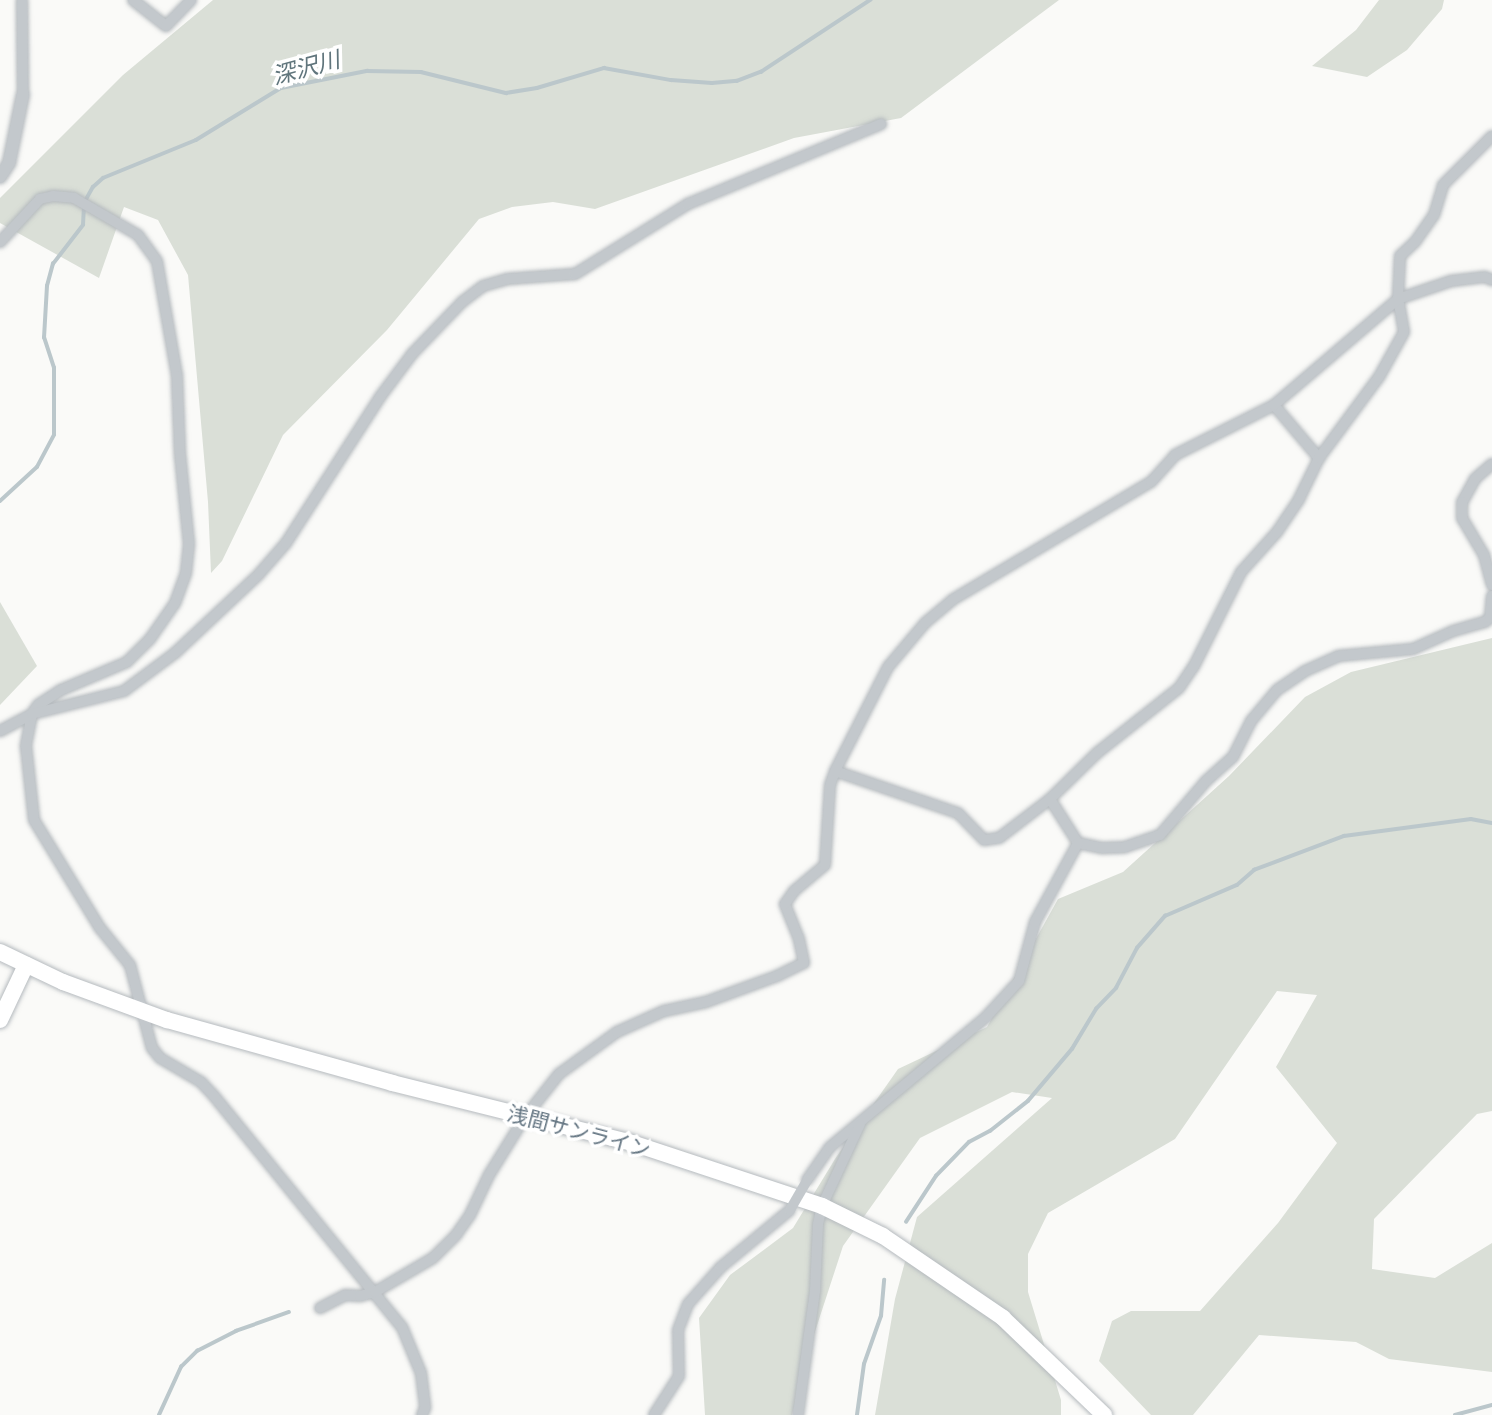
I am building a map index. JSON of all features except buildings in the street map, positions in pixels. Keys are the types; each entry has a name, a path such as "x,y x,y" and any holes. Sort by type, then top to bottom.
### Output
{"main road":[{"name":"浅間サンライン","path":"0,952 141,1012 323,1064 632,1143 822,1206 883,1236 1003,1318 1104,1415"},
{"path":"0,1020 26,965"}],"street":[{"path":"0,177 9,163 23,93 22,0"},
{"path":"133,0 166,26 191,0"},
{"path":"0,731 32,714 124,691 175,653 259,575 286,543 380,397 412,355 462,302 483,286 507,279 575,274 688,204 881,124"},
{"path":"835,771 958,813 984,840 999,838 1050,799 1097,753 1179,688 1194,666 1241,572 1277,532 1299,499 1319,458 1379,377 1404,332 1398,299 1400,256 1415,242 1434,215 1443,186 1492,136"},
{"path":"0,242 40,199 53,196 74,198 138,235 157,261 177,376 180,454 188,544 186,573 175,603 150,639 127,662 61,690 38,705 32,714 26,746 34,820 100,928 130,965 152,1048 160,1058 201,1082 214,1096 402,1327 413,1349 425,1394 422,1415"},
{"path":"320,1308 345,1295 360,1296 375,1292 433,1258 456,1235 525,1117 559,1074 617,1032 664,1011 730,994 804,963 799,939 785,904 794,891 825,865 830,785 835,771 888,667 925,623 952,600 1151,482 1175,455 1274,405 1398,299 1451,281 1485,277 1492,279"},
{"path":"1274,405 1319,458"},
{"path":"1492,464 1475,479 1462,502 1462,518 1484,555 1492,585"},
{"path":"1050,799 1078,843 1102,848 1125,847 1160,835 1206,781 1233,757 1251,721 1277,690 1305,671 1338,656 1413,649 1453,631 1485,622 1490,618 1492,596"},
{"path":"653,1415 679,1376 678,1330 688,1304 720,1267 790,1210 830,1147 986,1017 1019,981 1035,922 1078,843"},
{"path":"798,1415 815,1291 818,1224 822,1206 861,1122"}],"shaded area":[{"path":"213,0 1059,0 901,118 794,138 595,209 553,202 512,207 479,219 387,330 283,435 222,561 211,573 208,502 188,275 158,220 124,207 99,278 0,223 0,198 123,75"},
{"path":"1379,0 1444,0 1442,9 1407,50 1367,77 1312,66 1356,30"},
{"path":"0,602 37,666 0,705"},
{"path":"1492,638 1492,1111 1477,1114 1374,1219 1372,1269 1435,1278 1492,1243 1492,1372 1389,1359 1356,1342 1259,1335 1193,1415 1151,1415 1099,1361 1112,1321 1131,1311 1200,1311 1278,1223 1337,1143 1276,1067 1317,995 1277,991 1175,1139 1048,1213 1028,1254 1028,1292 1061,1400 1061,1415 875,1415 895,1299 917,1217 1052,1098 1012,1092 920,1138 843,1246 806,1359 792,1415 705,1415 699,1318 730,1275 793,1228 835,1159 898,1069 987,1027 1058,899 1123,872 1229,776 1305,697 1351,672"}],"waterway":[{"name":"深沢川","path":"0,501 37,467 54,435 54,368 44,338 47,286 53,264 83,225 84,203 93,187 103,178 196,140 281,88 367,71 421,72 506,93 537,88 604,68 671,80 712,83 737,81 761,72 870,0"},
{"path":"906,1222 936,1176 969,1142 990,1131 1028,1101 1072,1049 1096,1009 1116,988 1137,948 1165,916 1237,885 1254,870 1344,836 1471,819 1492,823"},
{"path":"857,1415 864,1364 881,1316 884,1280"},
{"path":"159,1415 181,1367 197,1351 236,1331 289,1312"},
{"path":"1455,1415 1492,1405"}]}
